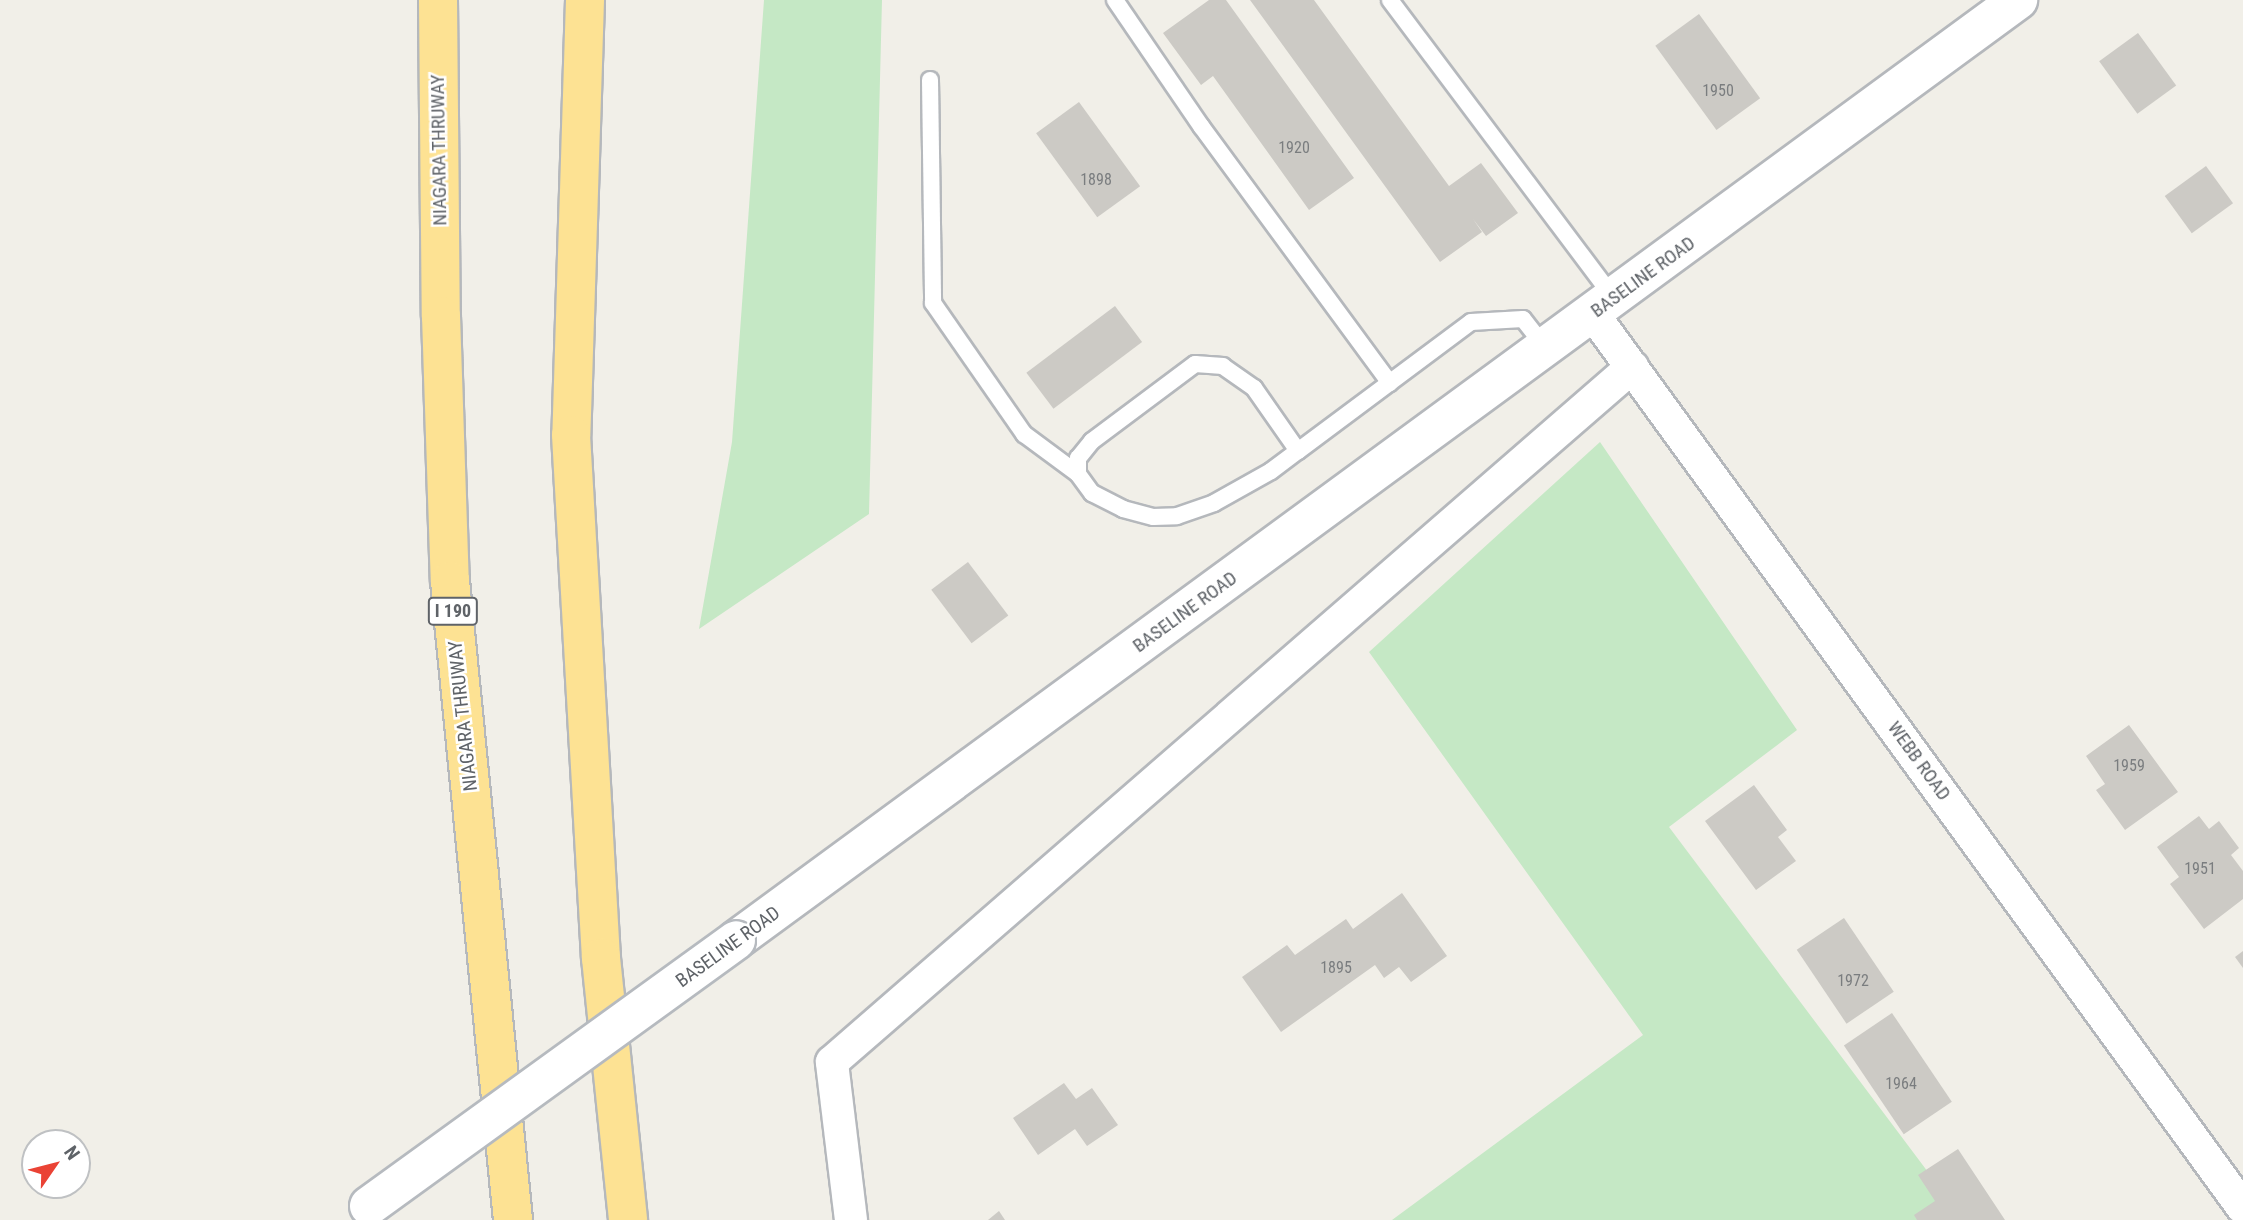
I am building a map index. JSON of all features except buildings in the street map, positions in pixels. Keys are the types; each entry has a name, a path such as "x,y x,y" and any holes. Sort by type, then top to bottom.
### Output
{"highway":[{"name":"NIAGARA THRUWAY","path":"438,0 441,316 450,581 513,1220"},
{"path":"585,0 571,435 601,958 628,1220"}],"street":[{"name":"BASELINE ROAD","path":"360,1213 1604,306 2018,0"},
{"name":"WEBB ROAD","path":"1604,306 1632,367 2243,1208"},
{"path":"851,1220 832,1062 1632,367"}],"lane":[{"path":"1115,0 1201,126 1390,383"},
{"path":"1390,0 1604,306"},
{"path":"930,80 933,303 1024,434 1078,474 1092,493 1123,509 1153,517 1177,516 1214,503 1298,451 1471,322 1524,319 1546,347"},
{"path":"1078,474 1078,458 1092,441 1195,364 1223,366 1254,388 1298,451"}],"green space":[{"path":"764,0 882,0 869,514 699,629 732,442"},
{"path":"1600,442 1797,730 1669,827 1964,1220 1392,1220 1643,1035 1369,652"}]}
